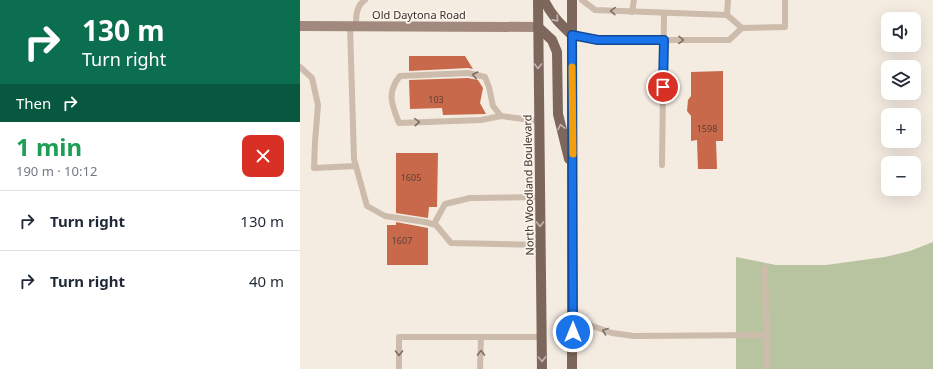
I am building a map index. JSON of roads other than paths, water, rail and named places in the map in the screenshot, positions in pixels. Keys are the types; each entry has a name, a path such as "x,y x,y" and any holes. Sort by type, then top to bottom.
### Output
{"main road":[{"name":"North Woodland Boulevard","path":"538,0 542,369"},
{"path":"544,0 549,11 557,22 572,35"},
{"path":"572,0 572,369"},
{"path":"538,27 552,40 557,52 558,114 573,178"}],"street":[{"name":"Old Daytona Road","path":"300,26 538,27"}],"lane":[{"path":"365,0 356,12 353,26 354,159 367,206 385,216 434,224 451,243 540,244"},
{"path":"582,0 595,10 727,15 742,28"},
{"path":"632,12 634,0"},
{"path":"727,15 728,0"},
{"path":"572,35 598,40 729,40 742,28 785,27 785,0"},
{"path":"662,165 664,13"},
{"path":"300,67 312,78 318,105 314,168 356,166"},
{"path":"500,116 493,106 485,77 468,73 400,76 394,84 391,103 399,124 481,120 500,116 539,120"},
{"path":"434,224 445,204 470,198 540,197"},
{"path":"766,268 767,369"},
{"path":"573,319 612,333 638,336 766,335"},
{"path":"399,369 399,337 542,337"},
{"path":"480,369 481,337"}]}
